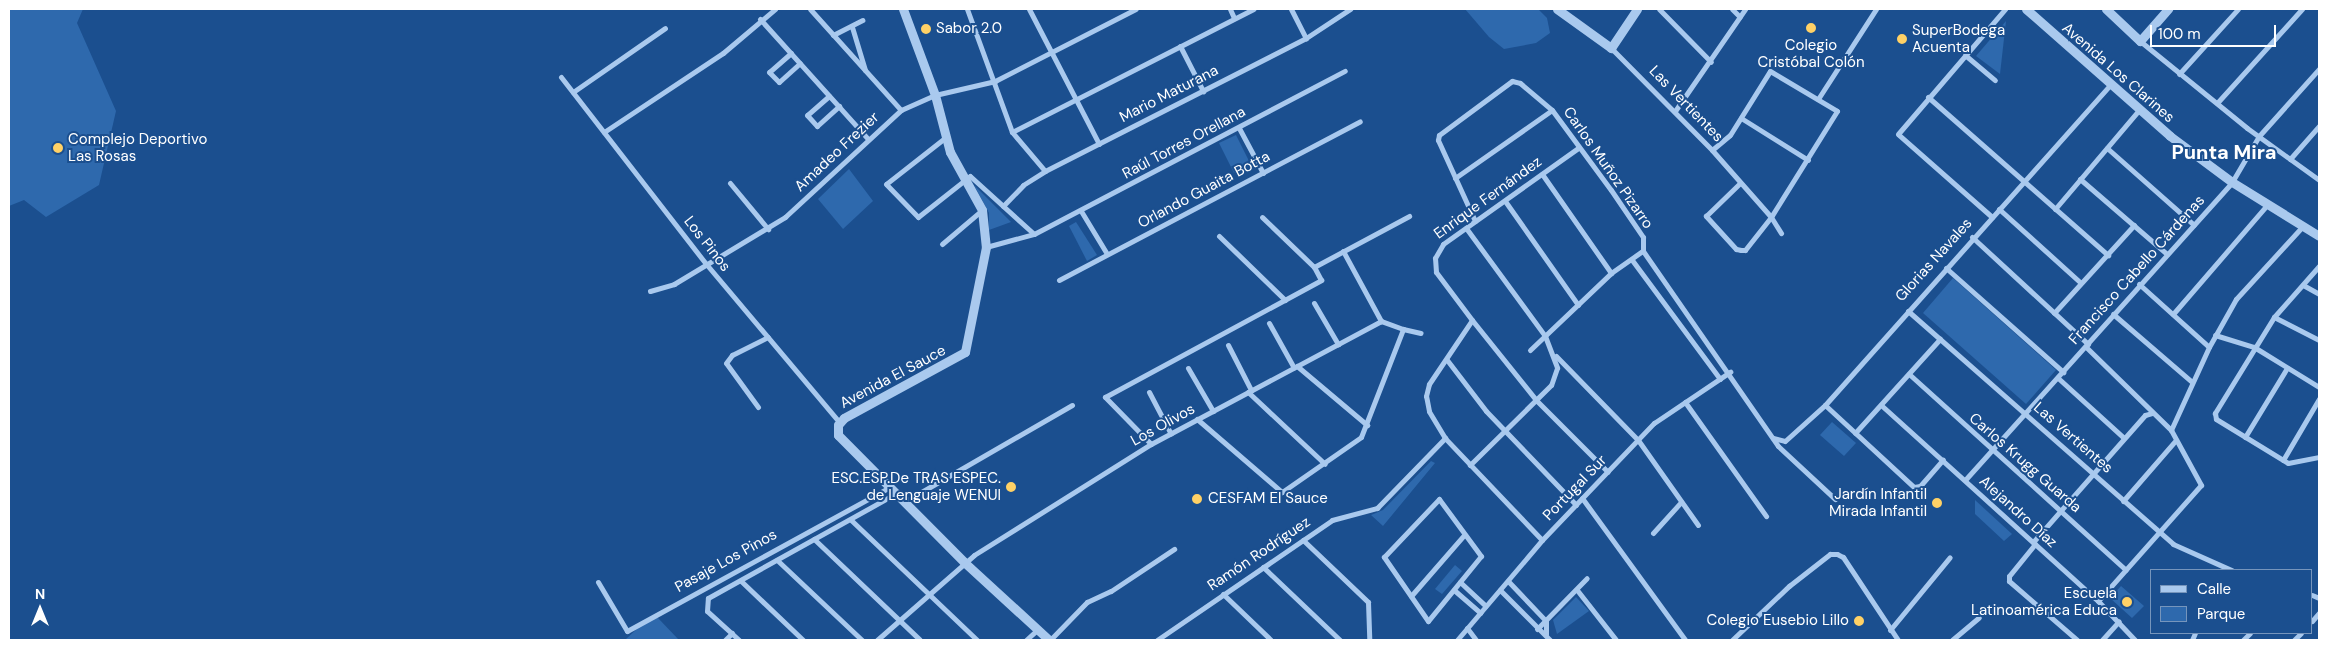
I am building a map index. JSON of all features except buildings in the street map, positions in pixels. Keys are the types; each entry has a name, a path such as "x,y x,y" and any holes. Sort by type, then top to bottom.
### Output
{"street":[{"path":"604,132 723,52 760,19 775,9"},
{"path":"810,9 901,110"},
{"name":"Avenida El Sauce","path":"903,9 935,95 953,159 982,210 986,247 965,352 840,422 838,431 841,442 964,562 1049,640"},
{"path":"967,9 995,81 1012,132 1045,171"},
{"path":"1029,9 1099,144"},
{"name":"Amadeo Frezier","path":"650,291 674,284 768,229 793,210 901,110 935,95 995,81 1136,9"},
{"path":"1230,9 1234,18"},
{"path":"1012,132 1253,9"},
{"path":"1291,9 1306,38"},
{"name":"Mario Maturana","path":"1003,206 1023,185 1045,171 1306,38 1350,9"},
{"name":"Las Vertientes","path":"1557,9 1611,48 1675,111 1771,217 1781,233"},
{"path":"1611,48 1637,9"},
{"path":"1658,9 1711,62"},
{"path":"1732,9 1740,17"},
{"path":"1675,111 1711,62 1745,9"},
{"path":"1818,100 1876,9"},
{"path":"1992,217 1898,134 2005,9"},
{"name":"Avenida Los Clarines","path":"2026,9 2138,111 2232,182 2319,236"},
{"path":"2106,9 2180,74 2319,180"},
{"path":"2140,40 2168,9"},
{"path":"2180,74 2238,9"},
{"path":"2217,103 2302,9"},
{"path":"760,19 868,139"},
{"path":"833,35 852,27 862,20"},
{"path":"852,27 865,71"},
{"path":"573,92 665,28"},
{"path":"1180,46 1203,91"},
{"path":"791,53 770,72 774,77 779,82 800,63"},
{"path":"1965,55 1995,80"},
{"name":"Francisco Cabello Cárdenas","path":"1965,480 2232,182 2259,136 2319,69"},
{"path":"1712,150 1730,135 1770,71 1837,111 1771,217 1745,250 1741,250 1709,221 1706,215 1740,183"},
{"name":"Raúl Torres Orellana","path":"986,247 1034,234 1082,211 1345,72"},
{"name":"Los Pinos","path":"561,76 707,265 840,422"},
{"name":"Carlos Muñoz Pizarro","path":"1475,221 1438,140 1438,135 1512,81 1520,83 1552,110 1644,237 1643,251 1730,372 1773,438 1835,499"},
{"name":"Glorias Navales","path":"1773,438 1785,441 1825,405 1972,237 2026,181 2110,86"},
{"path":"829,96 807,115 817,126 839,106"},
{"path":"1928,97 2026,181 2108,255"},
{"path":"1455,178 1552,110"},
{"path":"2055,209 2138,111"},
{"path":"1741,118 1808,160"},
{"name":"Orlando Guaita Botta","path":"1059,280 1360,121"},
{"path":"2290,159 2319,126"},
{"path":"1239,128 1263,173"},
{"path":"946,137 886,184 918,218 970,176 1034,234"},
{"name":"Enrique Fernández","path":"1472,320 1436,272 1434,263 1440,247 1578,148"},
{"path":"2107,148 2194,225"},
{"path":"1542,174 1611,273"},
{"path":"2080,179 2167,254"},
{"path":"730,183 768,229"},
{"path":"1505,201 1578,305"},
{"path":"2173,314 2268,204"},
{"path":"1999,209 2081,283"},
{"path":"942,244 982,210"},
{"path":"1082,211 1107,254"},
{"path":"1314,267 1409,216"},
{"path":"1151,444 1104,398 1321,280 1314,267 1262,217"},
{"path":"2054,313 2134,225"},
{"path":"2171,430 2209,347 2236,299 2303,226"},
{"path":"1466,228 1546,336 1555,356 1638,440 1698,525"},
{"path":"1219,236 1286,300"},
{"path":"1972,237 2054,313 2171,430 2201,484 2160,533 2098,601"},
{"path":"1343,251 1381,321 1421,333"},
{"path":"1530,350 1611,273 1643,251"},
{"path":"1632,260 1720,379"},
{"path":"2319,266 2274,317 2215,413 2216,419 2282,460 2288,462 2319,457"},
{"path":"1946,268 2063,372"},
{"path":"2139,284 2209,347"},
{"path":"2303,286 2319,294"},
{"path":"1314,303 1338,344"},
{"name":"Las Vertientes","path":"1908,310 2160,533 2189,553 2229,569"},
{"path":"2113,314 2192,382"},
{"path":"2274,317 2319,340"},
{"path":"1542,540 1445,438 1428,411 1426,396 1432,379 1447,360 1472,320 1537,400 1608,472"},
{"name":"Los Olivos","path":"877,640 964,562 1151,444 1381,321"},
{"path":"1269,323 1295,367 1367,424"},
{"path":"1197,420 1282,492 1325,464 1361,437 1403,329"},
{"path":"2216,334 2254,347 2319,386"},
{"path":"758,407 726,363 732,355 768,337"},
{"path":"1855,433 1940,339"},
{"path":"1228,345 1250,391 1325,464"},
{"path":"1470,465 1537,400 1554,380 1555,356"},
{"path":"1447,360 1505,432 1576,506"},
{"path":"1188,368 1213,411"},
{"path":"2245,437 2287,368"},
{"name":"Portugal Sur","path":"1457,640 1542,540 1654,423 1730,372"},
{"name":"Carlos Krugg Guarda","path":"1909,374 1991,451 2126,570"},
{"path":"2058,378 2124,438"},
{"path":"1149,392 1171,434"},
{"path":"2282,460 2319,399"},
{"path":"1685,402 1766,516"},
{"path":"903,502 1072,405"},
{"path":"1825,405 1914,486 1920,486 1943,460"},
{"name":"Alejandro Díaz","path":"1882,405 2098,601 2135,640"},
{"path":"2077,640 2009,581 2009,576 2060,511 2124,438 2145,415 2152,413"},
{"name":"Ramón Rodríguez","path":"1157,640 1332,520 1377,508 1445,438"},
{"path":"2123,501 2175,440"},
{"path":"739,640 707,611 706,605 711,596 851,520 892,491"},
{"name":"Pasaje Los Pinos","path":"598,582 627,631 892,491"},
{"path":"1582,498 1684,640"},
{"path":"1439,499 1481,556 1460,582 1428,621 1384,557 1439,499"},
{"path":"1653,533 1681,502"},
{"path":"851,520 977,640"},
{"path":"1411,596 1464,535"},
{"path":"814,539 920,640"},
{"path":"1303,540 1368,602 1369,640"},
{"path":"1049,640 1087,602 1111,591 1174,548"},
{"path":"1732,640 1789,586 1830,554 1843,557 1898,640"},
{"path":"1890,630 1950,557"},
{"path":"777,560 862,640"},
{"path":"1263,567 1340,640"},
{"path":"1537,629 1587,578"},
{"path":"1508,580 1546,621 1546,634"},
{"path":"741,581 802,640"},
{"path":"1460,582 1486,606"},
{"path":"1454,590 1480,613"},
{"path":"1500,590 1550,640"},
{"path":"1577,590 1616,640"},
{"path":"1223,594 1271,640"},
{"path":"1952,640 1978,617"},
{"path":"2102,640 2119,621"},
{"path":"1467,628 1476,640"},
{"path":"1026,640 1037,630"},
{"path":"725,640 732,633"}],"green space":[{"name":"Complejo Deportivo Las Rosas","path":"9,9 83,9 77,23 116,111 99,185 46,217 24,200 9,206"},
{"path":"1465,9 1538,9 1547,18 1550,33 1536,43 1504,49 1489,37"},
{"path":"2006,21 2000,74 1976,56"},
{"path":"1236,135 1251,165 1234,173 1219,143"},
{"path":"849,169 873,201 843,229 818,199"},
{"path":"974,185 1011,222 989,230 989,213"},
{"path":"1076,222 1097,255 1087,261 1069,226"},
{"path":"1953,278 2056,370 2026,404 1923,313"},
{"path":"1832,422 1856,443 1844,456 1820,435"},
{"path":"1431,461 1435,463 1383,526 1371,515 1383,510"},
{"path":"1975,500 2012,534 2004,541 1975,514"},
{"path":"1455,565 1462,571 1442,594 1435,589"},
{"name":"Escuela Latinoamérica Educa","path":"2121,586 2144,606 2132,618 2110,598"},
{"path":"1576,597 1589,611 1557,634 1553,620"},
{"path":"657,617 679,640 625,640 640,626"}],"place":[{"name":"Colegio Cristóbal Colón","path":"1811,28"},
{"name":"Sabor 2.0","path":"926,29"},
{"name":"SuperBodega Acuenta","path":"1902,39"},
{"name":"Complejo Deportivo Las Rosas","path":"58,148"},
{"name":"ESC.ESP.De TRAS ESPEC. de Lenguaje WENUI","path":"1011,487"},
{"name":"CESFAM El Sauce","path":"1197,499"},
{"name":"Jardín Infantil Mirada Infantil","path":"1937,503"},
{"name":"Escuela Latinoamérica Educa","path":"2127,602"},
{"name":"Colegio Eusebio Lillo","path":"1859,621"}],"district":[{"name":"Punta Mira","path":"2224,152"}]}
